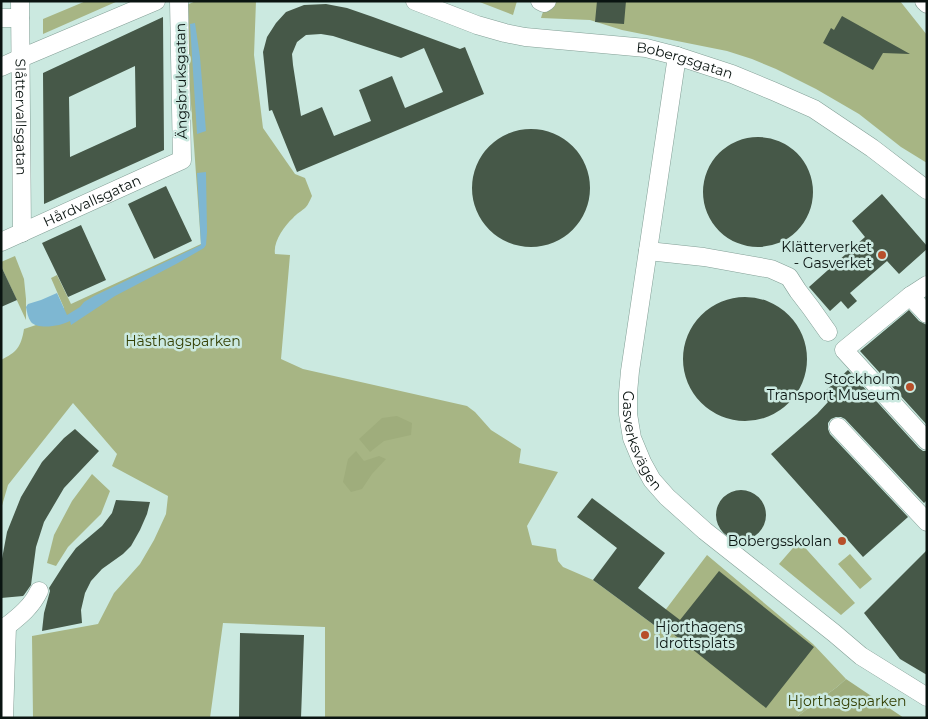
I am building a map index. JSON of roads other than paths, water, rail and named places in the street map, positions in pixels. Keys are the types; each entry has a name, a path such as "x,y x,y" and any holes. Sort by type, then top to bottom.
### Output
{"street":[{"path":"1,67 156,1"},
{"name":"Ängsbruksgatan","path":"179,1 182,160"},
{"name":"Bobergsgatan","path":"415,1 477,25 518,36 646,48 678,56 732,74 814,109 872,148 927,190"},
{"path":"540,1 544,3 547,1"},
{"path":"924,1 927,4"},
{"path":"1,18 20,10"},
{"name":"Slåttervallsgatan","path":"20,10 22,233"},
{"name":"Gasverksvägen","path":"678,56 630,370 628,407 632,438 652,480 667,497 705,531 861,656 927,697"},
{"name":"Hårdvallsgatan","path":"1,242 182,160"},
{"path":"648,251 704,257 771,269 789,277 828,332"},
{"path":"927,285 910,296 844,350 927,441"},
{"path":"910,296 927,314"},
{"path":"838,427 927,522"},
{"path":"4,718 4,626 23,613 35,601 39,591"}],"water":[{"path":"195,23 200,57 206,131 197,134 190,24"},
{"path":"206,172 207,232 204,248 115,296 71,325 70,321 44,327 31,322 26,307 28,304 57,293 67,315 94,296 201,245 197,173"}],"place":[{"name":"Klätterverket - Gasverket","path":"882,255"},
{"name":"Stockholm Transport Museum","path":"910,387"},
{"name":"Bobergsskolan","path":"842,541"},
{"name":"Hjorthagens Idrottsplats","path":"645,635"}],"park label":[{"name":"Hästhagsparken","path":"183,341"},
{"name":"Hjorthagsparken","path":"847,701"}]}
